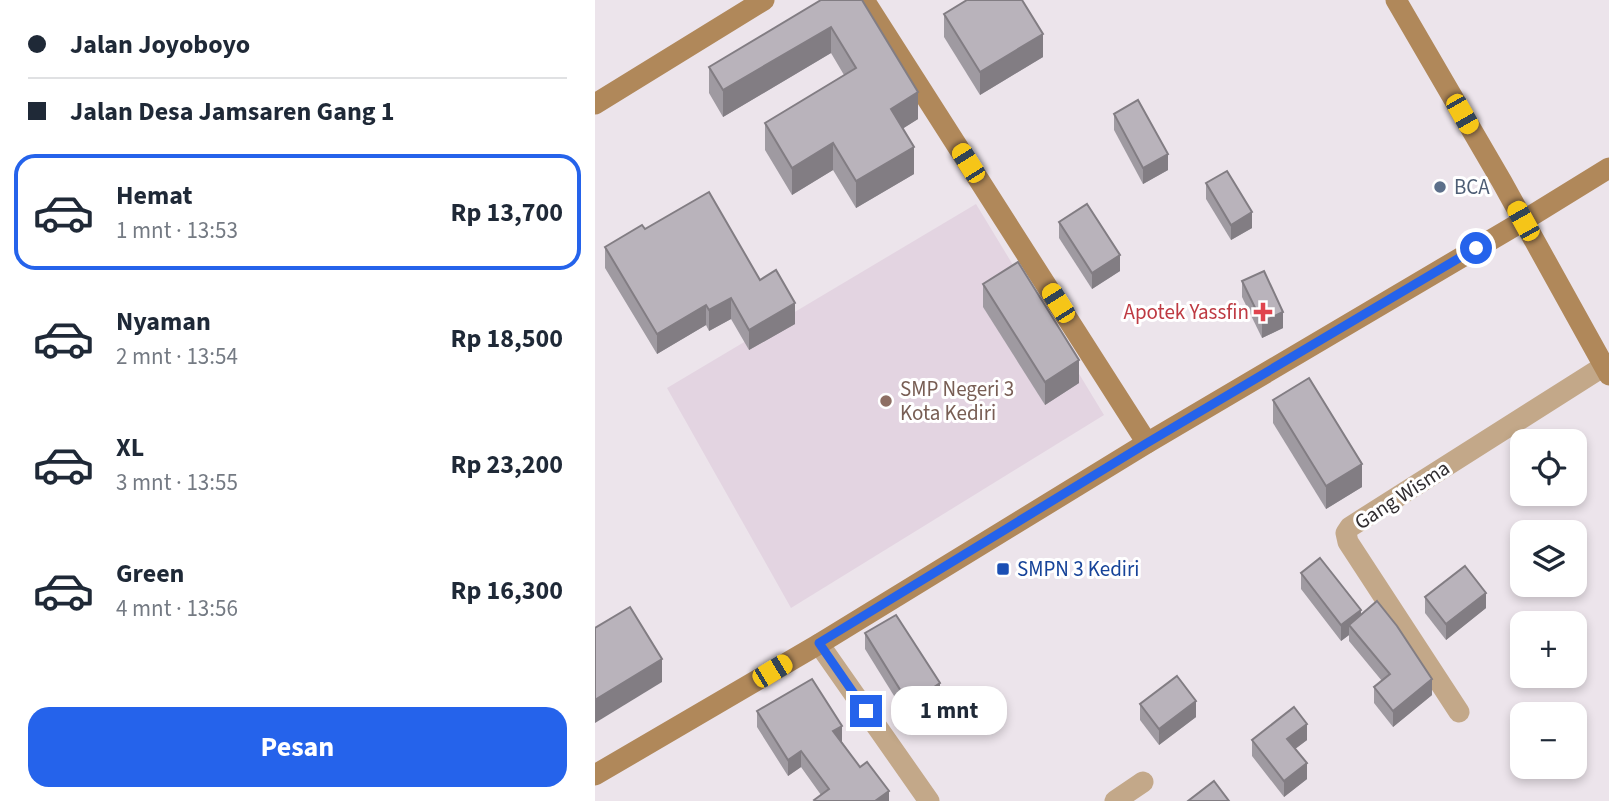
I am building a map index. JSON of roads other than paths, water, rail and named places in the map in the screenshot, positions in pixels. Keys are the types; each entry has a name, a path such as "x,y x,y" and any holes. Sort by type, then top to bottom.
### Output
{"main road":[{"path":"595,104 764,0"},
{"path":"865,0 1147,443"},
{"path":"1396,0 1606,370"},
{"path":"595,775 1609,168"}],"street":[{"name":"Gang Wisma","path":"1459,712 1348,541 1346,533 1350,527 1606,370"},
{"path":"819,643 929,801"},
{"path":"1115,801 1143,782"}],"place":[{"name":"BCA","path":"1440,187"},
{"name":"Apotek Yassfin","path":"1263,312"},
{"name":"SMP Negeri 3 Kota Kediri","path":"886,401"},
{"name":"SMPN 3 Kediri","path":"1003,569"}]}
